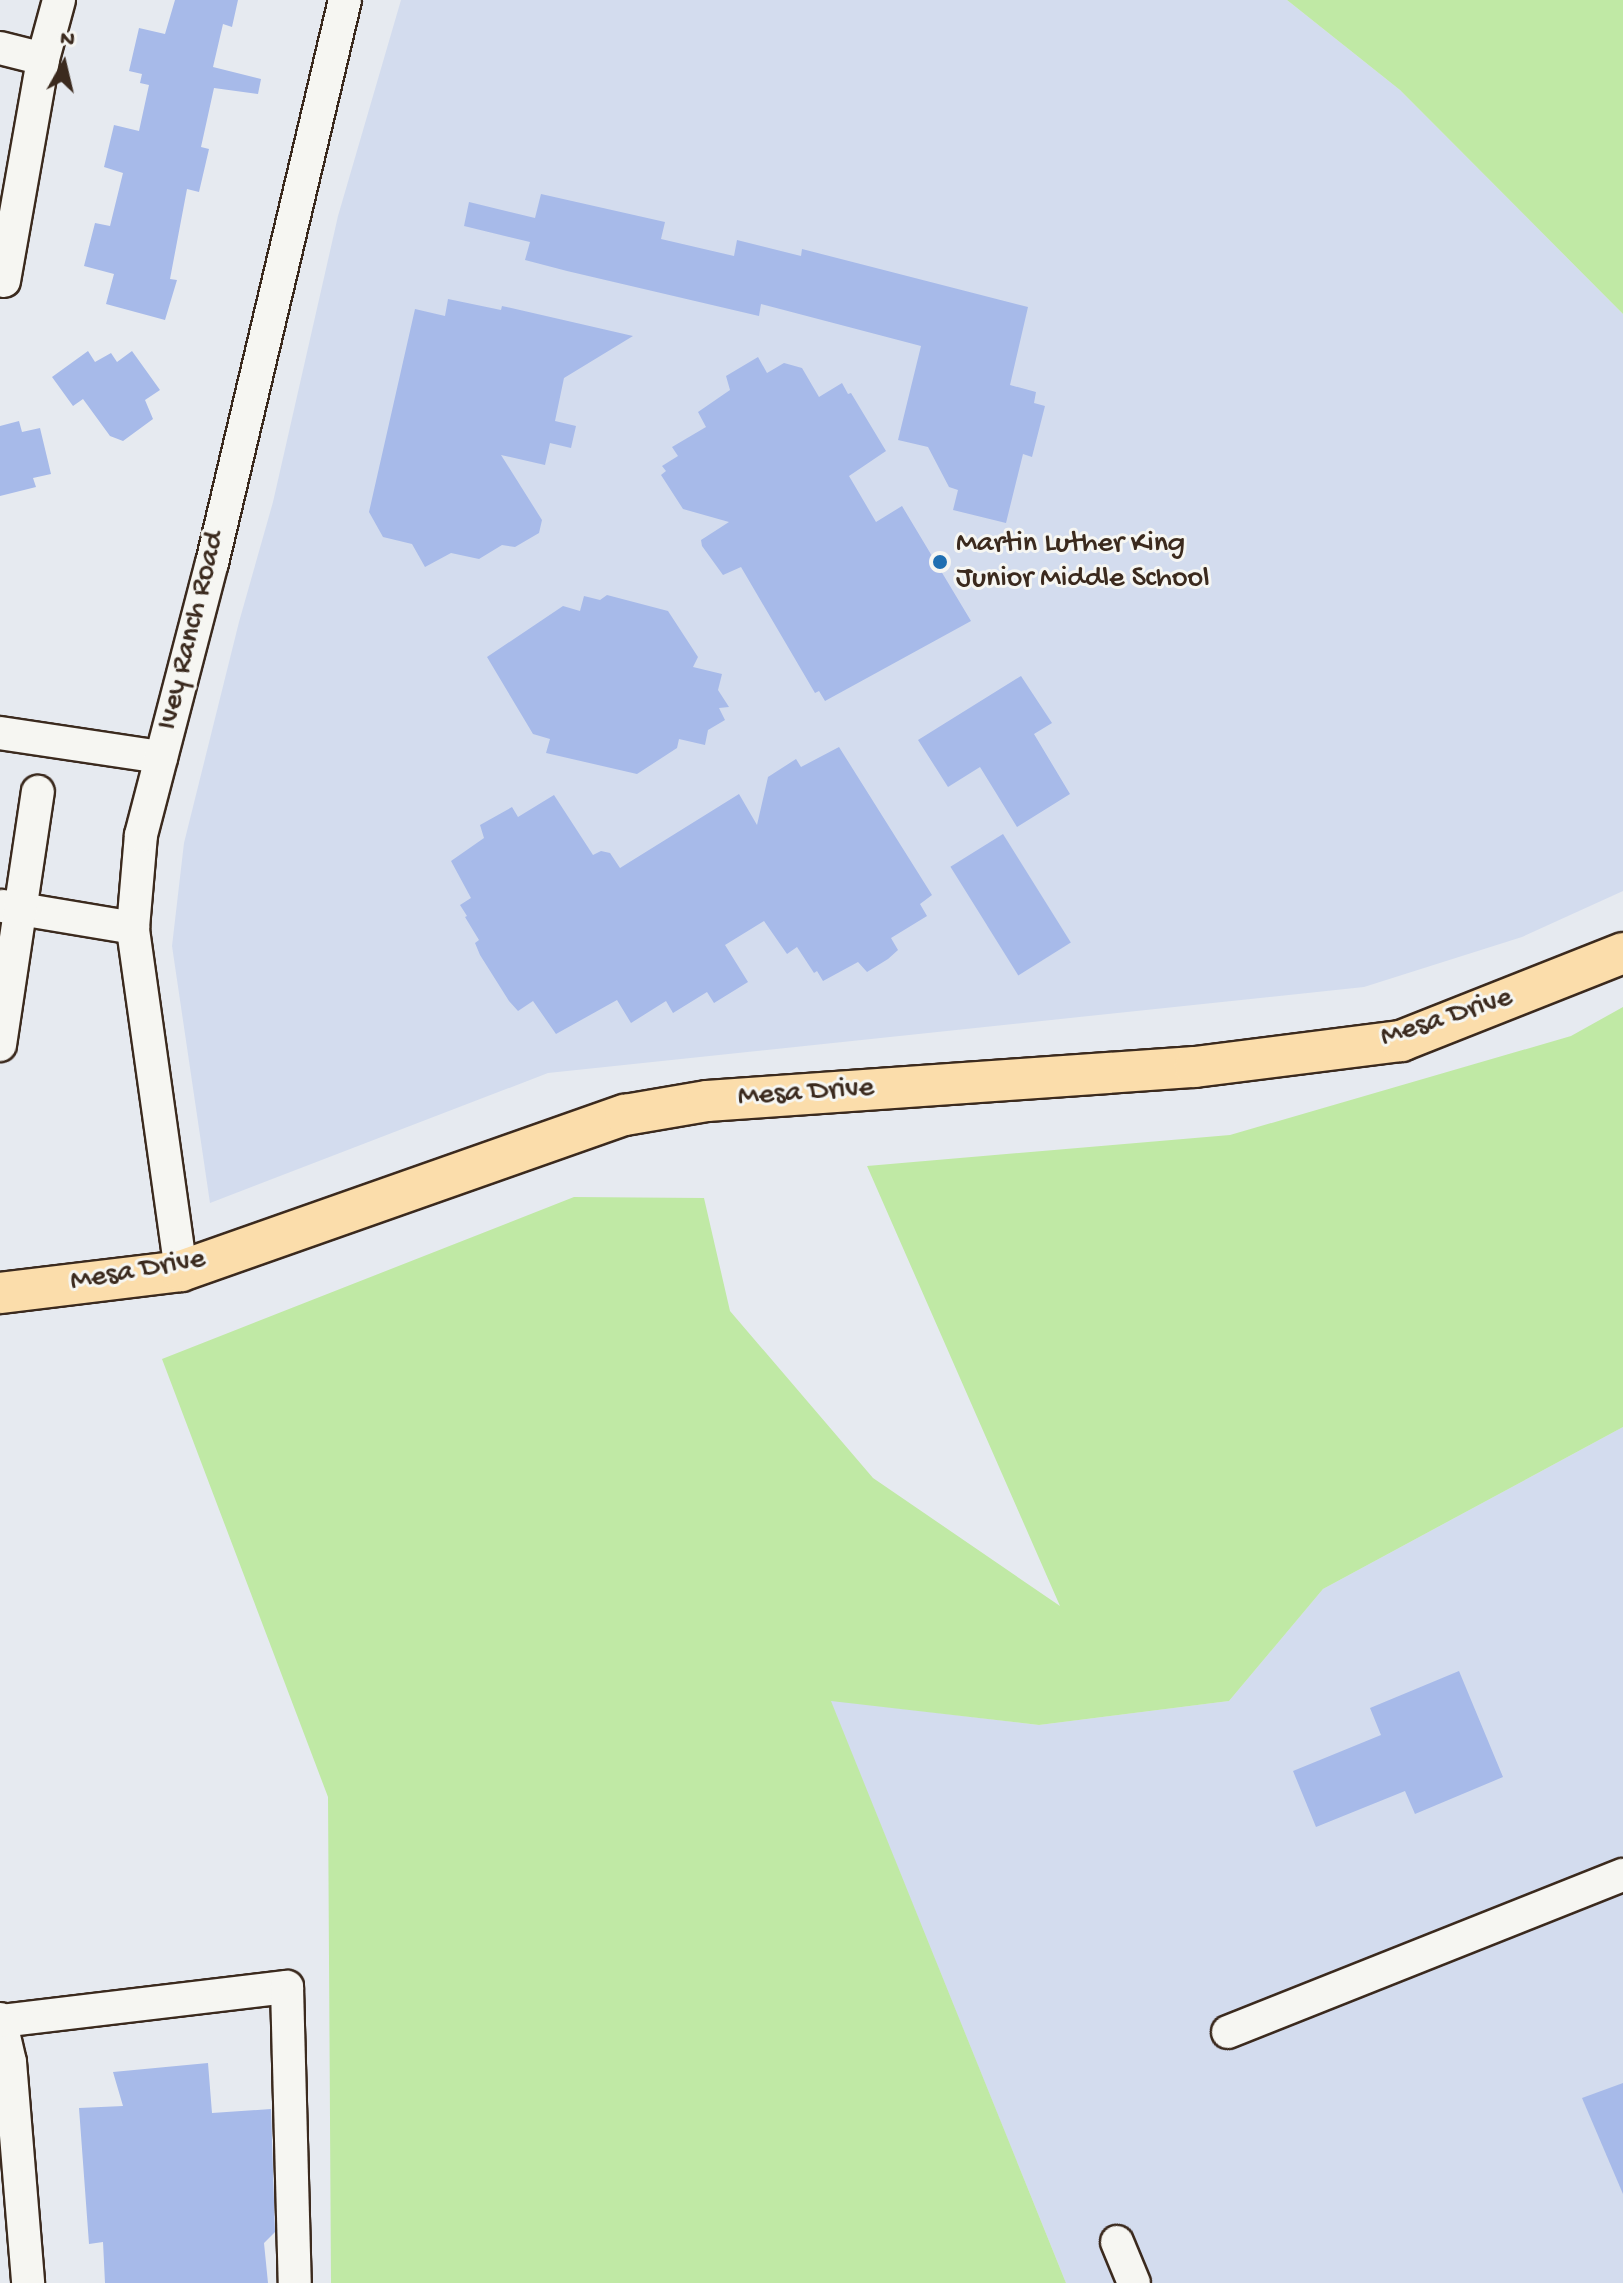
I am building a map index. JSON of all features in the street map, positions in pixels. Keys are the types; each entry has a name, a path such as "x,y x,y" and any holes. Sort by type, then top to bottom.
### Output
{"main road":[{"name":"Mesa Drive","path":"0,1293 181,1271 625,1115 707,1101 1195,1067 1401,1041 1623,953"}],"street":[{"path":"4,281 43,59 59,0"},
{"name":"Ivey Ranch Road","path":"181,1271 133,928 141,835 212,563 345,0"},
{"path":"0,48 43,59"},
{"path":"0,733 161,757"},
{"path":"0,1045 10,908 38,792"},
{"path":"10,908 133,928"},
{"path":"1228,2032 1623,1875"},
{"path":"28,2283 10,2062 1,2020 287,1987 295,2283"},
{"path":"1117,2242 1134,2283"}],"shaded area":[{"name":"Martin Luther King Junior Middle School","path":"401,0 1287,0 1400,90 1623,314 1623,891 1522,937 1364,987 548,1073 210,1203 172,946 184,843 239,622 273,502 338,216"},
{"path":"1623,1427 1623,2283 1066,2283 830,1700 1039,1725 1229,1701 1323,1589"}],"green space":[{"path":"1287,0 1623,0 1623,314 1400,90"},
{"path":"1623,1007 1623,1427 1323,1589 1229,1701 1039,1725 831,1701 1066,2283 331,2283 328,1797 162,1359 574,1197 704,1198 730,1311 873,1478 1060,1606 867,1166 1230,1135 1571,1036"}],"building":[{"path":"175,0 238,0 232,27 223,24 213,67 261,79 258,94 214,88 201,147 209,149 199,192 187,189 170,279 177,280 165,320 106,304 114,274 84,266 95,223 110,226 123,173 104,167 114,125 139,131 149,85 140,83 142,74 129,71 139,28 165,34"},
{"path":"541,194 665,222 661,239 734,256 737,240 801,256 802,249 1028,307 1010,385 1036,392 1034,403 1045,406 1032,457 1023,454 1006,523 953,510 958,490 949,487 928,447 898,440 921,346 761,304 759,316 525,260 530,242 464,226 469,202 535,218"},
{"path":"448,299 501,310 502,306 633,336 564,378 555,421 576,426 571,448 550,443 545,465 501,455 542,520 539,533 515,547 502,545 479,559 451,553 425,567 412,544 383,537 369,512 415,309 445,316"},
{"path":"88,351 95,362 111,353 117,362 132,351 160,390 145,400 153,419 123,441 110,436 83,399 73,406 52,377"},
{"path":"758,357 767,373 784,363 802,368 819,397 842,383 848,394 851,393 886,451 849,476 876,522 902,506 971,621 825,701 819,691 815,693 741,567 723,575 702,546 701,540 729,522 683,509 661,475 666,471 662,466 678,456 672,447 706,427 698,412 730,390 726,376"},
{"path":"19,421 22,432 40,428 51,474 33,478 36,487 0,496 0,426"},
{"path":"607,595 668,611 698,657 693,667 722,674 718,690 729,707 719,708 725,720 708,730 705,745 679,739 677,748 637,774 546,753 550,739 533,734 487,657 563,606 580,611 584,596 600,600"},
{"path":"1021,676 1052,723 1034,734 1070,794 1017,827 980,767 948,787 918,740"},
{"path":"839,747 932,895 920,904 927,916 891,938 898,950 888,959 867,972 858,962 823,981 797,947 787,954 764,921 725,945 748,982 714,1003 707,992 673,1013 666,1001 631,1023 617,1000 556,1034 533,1001 518,1011 509,1001 475,943 479,940 460,905 471,898 451,861 484,838 480,825 512,807 518,817 554,795 593,855 601,851 610,853 620,868 739,794 757,825 768,777 796,759 801,767"},
{"path":"1003,834 1071,943 1018,975 950,867"},
{"path":"1459,1671 1503,1777 1415,1814 1405,1791 1316,1827 1293,1771 1381,1735 1370,1708"},
{"path":"208,2063 212,2113 271,2109 275,2232 264,2243 268,2283 105,2283 103,2242 89,2244 79,2108 123,2106 113,2072"},
{"path":"1623,2083 1623,2194 1582,2098"}],"place":[{"name":"Martin Luther King Junior Middle School","path":"940,562"}]}
